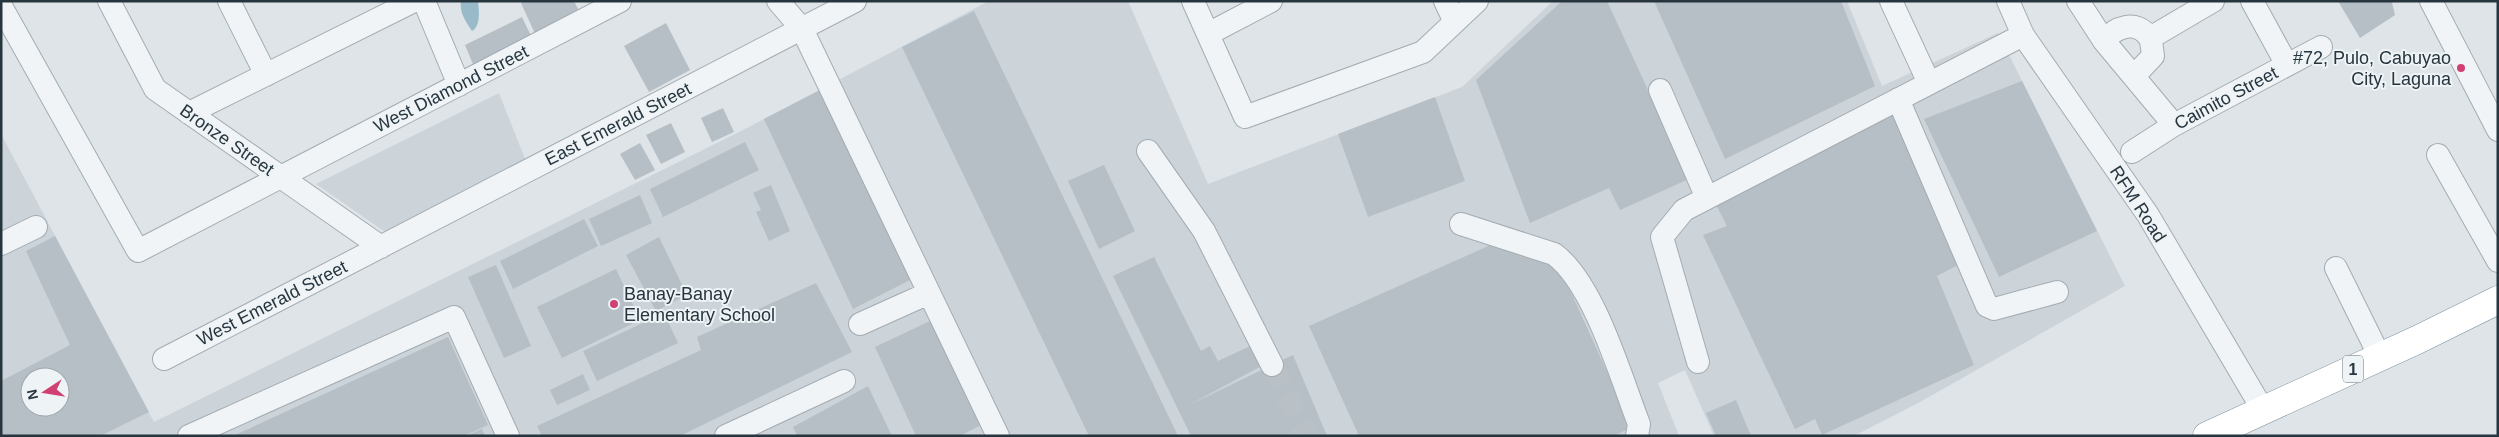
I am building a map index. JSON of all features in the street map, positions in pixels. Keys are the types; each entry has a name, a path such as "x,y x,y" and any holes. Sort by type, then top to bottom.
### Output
{"highway":[{"name":"1","path":"2208,436 2380,357 2498,300"}],"street":[{"name":"Bronze Street","path":"109,1 155,89 381,247"},
{"path":"229,1 266,74"},
{"path":"189,113 414,1"},
{"path":"424,1 459,85"},
{"name":"West Diamond Street","path":"1,6 138,251 620,1"},
{"path":"778,1 802,29 998,436"},
{"name":"East Emerald Street","path":"381,247 855,1"},
{"path":"1193,1 1245,117 1423,52 1477,1"},
{"path":"1208,34 1271,1"},
{"path":"1445,1 1456,22"},
{"path":"1891,1 1929,83"},
{"name":"RFM Road","path":"2008,1 2023,35 2148,215 2263,410"},
{"path":"2078,1 2104,41 2174,125"},
{"path":"2150,38 2213,1"},
{"path":"2252,1 2287,65"},
{"path":"2431,1 2498,130"},
{"path":"2104,41 2111,32 2128,26 2141,29 2150,38 2153,56 2134,76"},
{"path":"1698,362 1662,237 1684,210 2023,35"},
{"name":"Caimito Street","path":"2132,152 2174,125 2321,46"},
{"path":"1660,90 1707,198"},
{"path":"1898,99 1987,306 1994,309 2057,292"},
{"path":"1148,151 1204,232 1272,365"},
{"path":"2438,155 2498,261"},
{"path":"1460,224 1554,254 1566,263 1593,307 1639,424 1637,436"},
{"path":"1,244 36,227"},
{"name":"West Emerald Street","path":"164,359 381,247"},
{"path":"2336,268 2380,357"},
{"path":"860,324 929,293"},
{"path":"189,436 454,317 508,436"},
{"path":"726,436 844,381"}],"shaded area":[{"path":"989,1 1128,1 1208,184 1462,87 1553,1 1847,1 1882,86 1998,33 2125,286 1920,402 1854,436 1714,436 1685,370 1658,383 1679,436 1,436 1,134 154,422 745,129"},
{"path":"499,93 525,159 388,234 316,184"}],"water":[{"path":"461,1 478,1 478,22 472,31 462,13"}],"building":[{"path":"525,1 574,1 581,15 537,38 521,3"},
{"path":"1562,1 1607,1 1689,179 1620,210 1609,188 1530,223 1476,80"},
{"path":"1654,1 1841,1 1875,86 1725,159"},
{"path":"2338,1 2395,1 2392,3 2395,15 2360,38"},
{"path":"974,11 1178,436 1089,436 902,47"},
{"path":"522,17 533,40 475,69 465,45"},
{"path":"666,23 690,70 649,92 624,46"},
{"path":"2022,81 2097,231 1999,277 1924,119"},
{"path":"824,88 914,278 853,309 764,119"},
{"path":"1435,97 1465,181 1368,217 1338,134"},
{"path":"723,108 734,132 712,142 701,118"},
{"path":"1896,110 1964,262 1937,276 1974,365 1822,435 1815,419 1795,429 1703,235 1727,226 1713,199"},
{"path":"671,123 685,152 661,164 646,135"},
{"path":"745,142 759,170 663,217 650,189"},
{"path":"640,143 655,170 635,180 620,154"},
{"path":"1104,165 1135,231 1099,249 1068,181"},
{"path":"771,185 790,231 769,241 756,212 761,210 753,193"},
{"path":"640,195 652,223 601,246 589,219"},
{"path":"584,219 598,246 513,289 500,261"},
{"path":"55,236 149,412 100,436 1,436 1,381 20,371 20,417 70,417 70,367 28,367 70,345 26,251"},
{"path":"659,237 687,295 656,311 626,255"},
{"path":"1504,239 1555,257 1632,427 1614,436 1359,436 1309,326"},
{"path":"1154,257 1201,351 1210,346 1218,361 1259,342 1269,362 1189,405 1293,355 1327,436 1191,436 1113,276"},
{"path":"496,265 531,346 504,358 468,277"},
{"path":"616,269 640,320 562,358 537,307"},
{"path":"816,283 852,352 680,436 542,436 537,426 701,350 697,337"},
{"path":"664,313 678,343 597,381 583,351"},
{"path":"932,320 981,425 960,436 916,436 875,347"},
{"path":"448,337 488,425 464,436 233,436"},
{"path":"583,374 590,390 557,405 550,390"},
{"path":"868,386 892,436 797,436 793,427"},
{"path":"1736,400 1751,436 1716,436 1706,413"},
{"path":"482,429 485,436 466,436"}],"tunnel":[{"path":"1272,365 1307,436"}],"place":[{"name":"#72, Pulo, Cabuyao City, Laguna","path":"2461,68"},
{"name":"Banay-Banay Elementary School","path":"614,304"}]}
